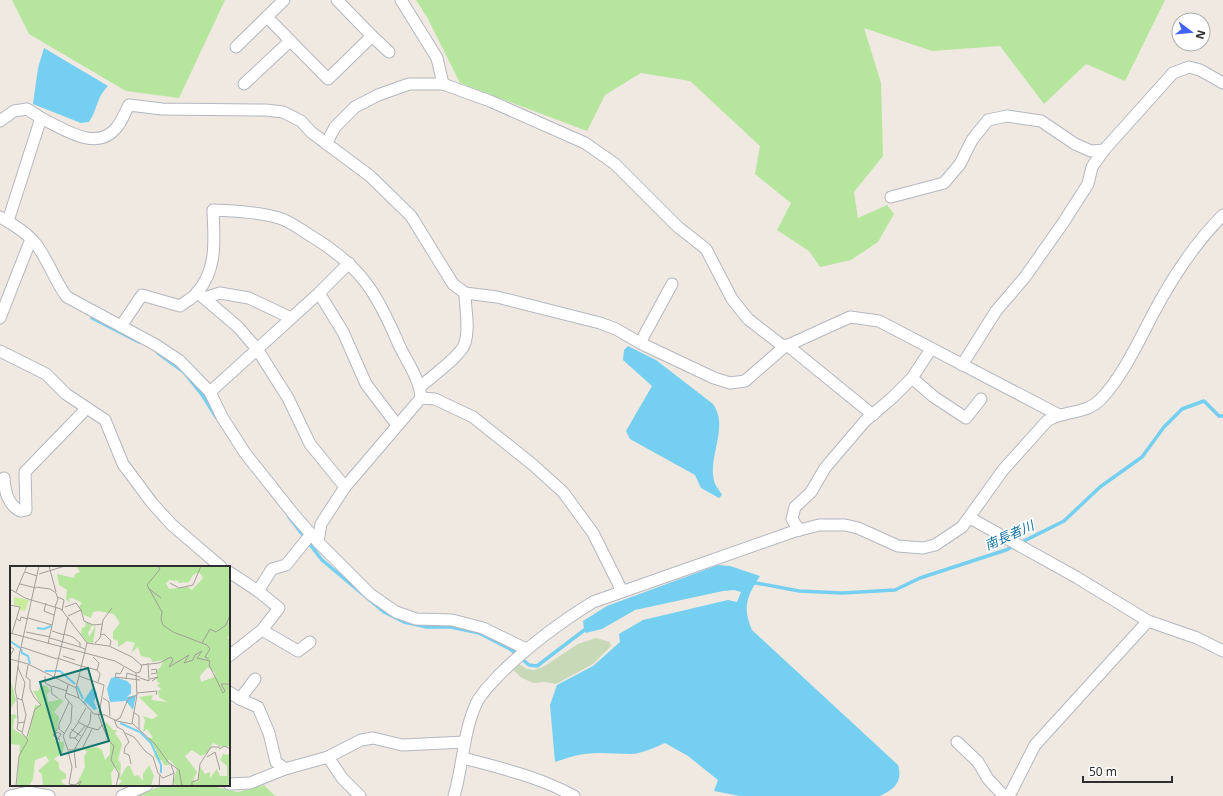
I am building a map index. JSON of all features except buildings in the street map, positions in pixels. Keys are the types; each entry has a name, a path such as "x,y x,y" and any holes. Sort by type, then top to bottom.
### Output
{"street":[{"path":"236,47 284,0"},
{"path":"337,0 390,52"},
{"path":"400,0 437,58 443,84"},
{"path":"267,18 328,79 372,36"},
{"path":"244,84 290,41"},
{"path":"962,365 996,311 1025,277 1063,223 1088,184 1092,167 1104,150 1173,73 1189,67 1200,70 1223,83"},
{"path":"326,144 335,127 354,107 378,95 409,84 443,84 490,101 585,143 615,164 678,227 706,249 736,304 748,319 873,415"},
{"path":"0,121 14,111 27,109 41,118 86,139 102,139 117,128 129,105 162,109 266,110 283,112 297,118 326,144 370,176 411,216 453,284 465,293 497,297 600,323 616,329 640,343 714,378 730,383 745,381 785,346 850,317 879,321 1059,415"},
{"path":"891,197 944,184 960,164 972,140 988,120 1007,116 1041,121 1075,144 1091,150 1104,150"},
{"path":"41,118 4,219 35,243 58,286 67,297 156,345 180,361 210,392 222,417 245,453 314,538 370,594 396,612 416,619 452,620 483,628 526,649"},
{"path":"200,295 212,266 214,238 212,210 243,212 280,219 326,245 349,262 374,293 407,363 420,386 421,398 345,487 321,524 314,538 286,565 272,569 258,591"},
{"path":"454,796 463,758 465,742 476,703 483,692 526,649 593,602 799,530 819,525 846,525 858,528 898,546 923,548 935,546 962,528 985,494 1008,465 1047,421 1059,415 1091,408 1100,400 1139,342 1168,287 1187,257 1201,238 1221,218"},
{"path":"0,318 31,240"},
{"path":"210,392 319,293 349,262"},
{"path":"640,343 672,284"},
{"path":"120,326 142,295 180,306 200,295 220,293 249,298 291,318"},
{"path":"319,293 343,332 366,384 397,425"},
{"path":"420,386 465,344 467,329 465,293"},
{"path":"200,295 238,327 257,349 288,398 310,444 345,487"},
{"path":"799,530 792,519 795,507 811,492 825,468 865,421 912,378 931,348"},
{"path":"0,351 46,374 66,394 105,420 123,464 152,503 178,530 220,566"},
{"path":"912,378 934,397 966,418 981,399"},
{"path":"421,398 435,399 473,417 532,464 563,492 593,533 622,591"},
{"path":"4,478 5,492 13,508 20,511 26,510 25,472 87,408"},
{"path":"970,518 1076,577 1148,621 1197,638 1223,651"},
{"path":"230,573 258,591 279,608 262,630 230,655"},
{"path":"1009,796 1035,745 1148,621"},
{"path":"262,630 298,651 310,642"},
{"path":"240,699 255,679"},
{"path":"230,693 258,707 269,733 276,762 285,770"},
{"path":"230,784 250,783 285,770 328,757 361,740 373,738 402,745 465,742"},
{"path":"957,742 978,762 988,779 1004,796"},
{"path":"328,757 342,778 360,796"},
{"path":"463,758 512,771 550,785 574,796"},
{"path":"122,796 145,786"},
{"path":"10,796 28,792 49,796"}],"green space":[{"path":"12,0 225,0 179,98 126,91 29,34"},
{"path":"416,0 1165,0 1125,81 1086,64 1044,104 1000,46 932,51 864,28 881,83 883,156 854,192 858,218 887,205 894,214 878,242 851,260 820,267 809,251 777,230 791,203 755,174 760,146 690,81 641,73 605,95 587,131 460,83 427,17"},
{"path":"596,638 610,642 611,646 593,664 556,684 544,682 533,683 522,678 512,669 519,664 527,669 534,670 543,667 578,644"},
{"path":"264,785 275,796 138,796 156,788 167,786 211,786 238,792"}],"water":[{"path":"44,48 108,86 101,95 89,122 81,123 33,104 38,68"},
{"path":"628,346 656,360 713,404 718,413 719,423 713,474 715,484 722,495 719,498 701,488 695,475 630,439 626,431 652,386 623,360 624,350"},
{"path":"718,565 730,566 760,576 747,602 747,615 752,630 898,765 899,776 893,788 880,796 740,796 714,791 718,780 688,756 665,743 635,754 585,754 555,762 550,705 557,685 593,666 620,642 619,634 643,620 728,600 737,602 741,592 734,590 723,591 635,610 602,629 586,633 583,621 607,606"}],"waterway":[{"path":"92,318 139,342"},
{"path":"158,353 184,372 203,396 216,417"},
{"name":"南長者川","path":"751,582 799,591 842,593 895,590 920,578 1006,550 1064,521 1100,487 1142,457 1164,427 1182,409 1204,401 1219,416 1223,416"},
{"path":"289,517 322,560 384,612 404,622 427,627 451,627 479,633 510,649 529,665 537,666 587,628"}]}
